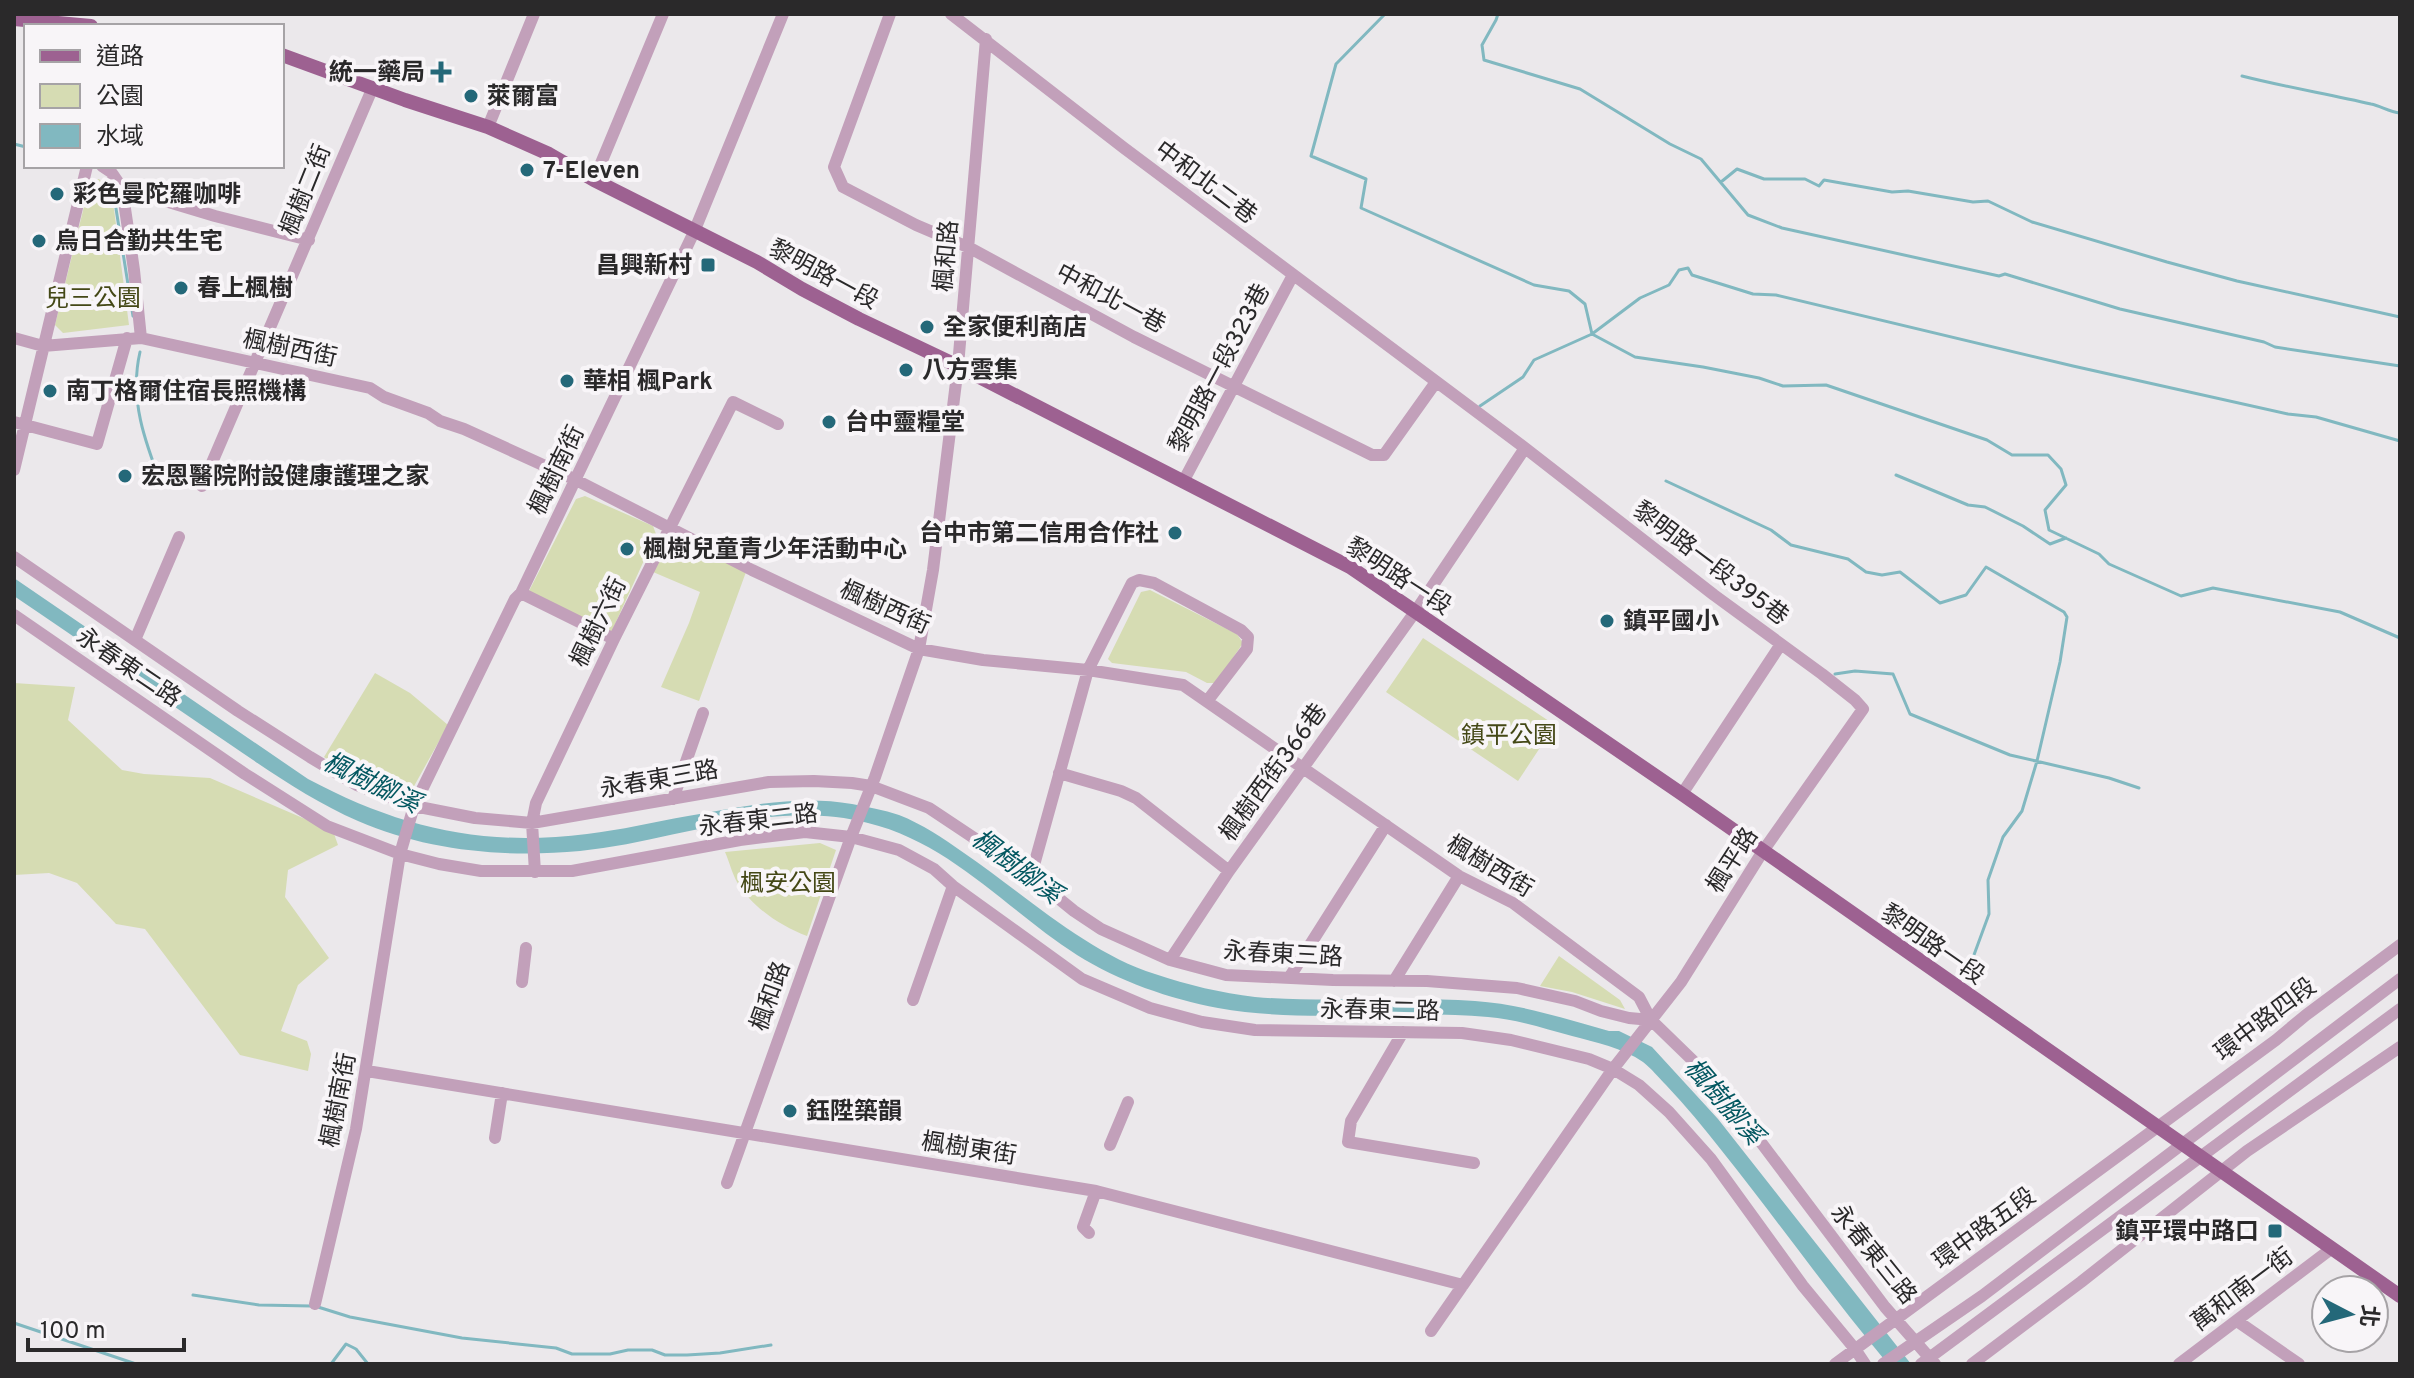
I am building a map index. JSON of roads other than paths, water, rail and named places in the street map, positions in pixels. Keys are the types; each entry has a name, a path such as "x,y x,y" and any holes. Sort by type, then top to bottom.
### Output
{"main road":[{"path":"14,19 69,24"},
{"name":"黎明路一段","path":"284,56 488,127 549,154 694,232 757,262 802,289 1350,567 1682,794 2400,1296"}],"street":[{"path":"488,127 534,14"},
{"path":"594,180 663,14"},
{"name":"楓樹南街","path":"315,1304 356,1129 400,854 414,806 515,599 521,593 694,232 783,14"},
{"name":"中和北一巷","path":"890,14 834,167 843,187 916,225 970,248 1134,337 1372,455 1384,455 1436,382"},
{"name":"中和北二巷","path":"951,14 1436,382"},
{"name":"楓和路","path":"727,1183 919,649 933,570 958,366 986,39"},
{"name":"楓樹二街","path":"202,486 373,87"},
{"path":"14,470 19,424 43,346 87,168"},
{"path":"19,424 97,444 134,338 134,270 122,188 105,168"},
{"path":"122,188 309,240"},
{"name":"黎明路一段323巷","path":"1183,482 1293,275"},
{"path":"14,338 43,346"},
{"name":"楓樹西街","path":"43,346 134,338 370,388 384,397 576,480 919,649 1183,685 1459,876 1524,911 1639,997 1648,1024"},
{"name":"黎明路一段395巷","path":"1436,382 1855,700 1863,709 1858,716"},
{"name":"楓樹六街","path":"532,823 536,803 614,639 733,402 778,424"},
{"path":"1415,612 1525,448"},
{"path":"135,640 179,537"},
{"name":"永春東三路","path":"14,557 238,711 357,785 414,806 475,818 532,823 769,782 814,781 871,786 929,808 1031,876 1101,929 1170,960 1226,975 1483,984 1517,988 1575,1001 1648,1024 1717,1084 1928,1362"},
{"path":"1031,876 1088,670 1132,583 1146,581 1241,630 1248,637 1247,649 1208,700"},
{"path":"521,593 614,639"},
{"name":"楓樹西街366巷","path":"1170,960 1229,871 1415,612"},
{"name":"永春東二路","path":"14,615 245,774 327,826 400,854 481,871 535,872 588,869 740,840 854,830 934,869 1082,979 1150,1008 1202,1022 1255,1030 1462,1033 1511,1040 1589,1059 1639,1085 1690,1135 1711,1159 1803,1286 1858,1348 1865,1364"},
{"path":"1682,794 1781,644"},
{"path":"673,799 703,713"},
{"name":"楓平路","path":"1613,1069 1681,982 1763,851 1858,716"},
{"path":"1059,773 1136,798 1229,871"},
{"path":"532,823 535,872"},
{"path":"1289,978 1386,825"},
{"path":"1394,981 1459,876"},
{"path":"913,1000 953,886"},
{"name":"環中路四段","path":"2157,1127 2400,945"},
{"path":"522,982 526,948"},
{"name":"環中路四段","path":"2182,1143 2400,979"},
{"path":"1928,1362 2400,1009"},
{"path":"1403,1032 1351,1121 1348,1142 1474,1163"},
{"path":"1972,1364 2247,1151 2400,1047"},
{"path":"1431,1331 1613,1069"},
{"name":"楓樹東街","path":"367,1071 1096,1191 1463,1285"},
{"path":"495,1138 502,1093"},
{"path":"1110,1145 1128,1102"},
{"name":"環中路五段","path":"1835,1364 2157,1127"},
{"path":"1883,1364 1982,1296 2182,1143"},
{"path":"1089,1233 1083,1227 1096,1191"},
{"name":"萬和南一街","path":"2179,1364 2331,1249"},
{"path":"2237,1321 2299,1364"}],"water":[{"path":"14,578 308,779 342,796 409,821 477,835 549,837 600,832 770,803 810,800 852,804 899,815 924,827 1080,937 1130,964 1180,982 1255,997 1492,1003 1619,1031 1652,1047 1718,1119 1911,1364 1888,1364 1695,1117 1649,1067 1627,1053 1499,1018 1420,1014 1319,1016 1251,1013 1163,994 1127,981 1077,955 952,862 898,833 868,823 795,815 759,818 616,846 552,853 467,850 411,839 341,813 275,775 14,596"}],"waterway":[{"path":"1018,14 1027,14"},
{"path":"1385,14 1336,64 1311,156 1366,179 1361,208 1534,285 1569,291 1585,304 1592,334 1635,357 1703,367 1783,386 1826,385 1987,440 2012,455 2048,455 2061,469 2066,485 2045,510 2049,530 2099,554 2109,564 2181,596 2213,588 2340,612 2400,638"},
{"path":"1498,14 1482,45 1484,60 1580,89 1670,144 1701,159 1748,215 1782,228 1999,276 2005,274 2120,309 2275,347 2400,366"},
{"path":"2242,76 2400,113"},
{"path":"14,144 24,146"},
{"path":"1721,182 1737,169 1764,179 1805,179 1819,186 1824,180 1892,192 1908,191 1973,202 1988,201 2032,222 2167,262 2237,281 2400,317"},
{"path":"106,183 114,196 133,316"},
{"path":"1480,406 1523,377 1534,360 1592,334 1640,298 1669,285 1679,270 1688,268 1692,275 1753,294 1776,295 2073,366 2288,414 2316,417 2400,441"},
{"path":"140,352 136,387 140,420 162,486"},
{"path":"1896,475 1968,505 1985,507 2050,544 2066,538"},
{"path":"1666,481 1771,530 1791,545 1848,559 1866,572 1882,575 1900,572 1940,603 1966,595 1986,567 2064,612 2067,617 2060,662 2037,761 2022,811 2003,837 1988,880 1989,914 1971,963"},
{"path":"1835,674 1855,671 1893,674 1910,714 2010,755 2139,788"},
{"path":"193,1295 259,1305 311,1306"},
{"path":"318,1307 350,1317 462,1338 556,1348 572,1354 652,1350 665,1355 687,1355 771,1345"},
{"path":"14,1323 136,1364"},
{"path":"331,1364 346,1344 356,1349 368,1364"}],"place":[{"name":"統一藥局","path":"441,72"},
{"name":"萊爾富","path":"471,96"},
{"name":"7-Eleven","path":"527,170"},
{"name":"彩色曼陀羅咖啡","path":"57,194"},
{"name":"烏日合勤共生宅","path":"39,241"},
{"name":"昌興新村","path":"708,265"},
{"name":"春上楓樹","path":"181,288"},
{"name":"全家便利商店","path":"927,327"},
{"name":"八方雲集","path":"906,370"},
{"name":"華相 楓Park","path":"567,381"},
{"name":"南丁格爾住宿長照機構","path":"50,391"},
{"name":"台中靈糧堂","path":"829,422"},
{"name":"宏恩醫院附設健康護理之家","path":"125,476"},
{"name":"台中市第二信用合作社","path":"1175,533"},
{"name":"楓樹兒童青少年活動中心","path":"627,549"},
{"name":"鎮平國小","path":"1607,621"},
{"name":"鈺陞築韻","path":"790,1111"},
{"name":"鎮平環中路口","path":"2275,1231"}],"park label":[{"name":"兒三公園","path":"93,298"},
{"name":"鎮平公園","path":"1509,735"},
{"name":"楓安公園","path":"788,883"}],"water label":[{"name":"楓樹腳溪","path":"372,782"},
{"name":"楓樹腳溪","path":"1017,866"},
{"name":"楓樹腳溪","path":"1724,1101"}]}
